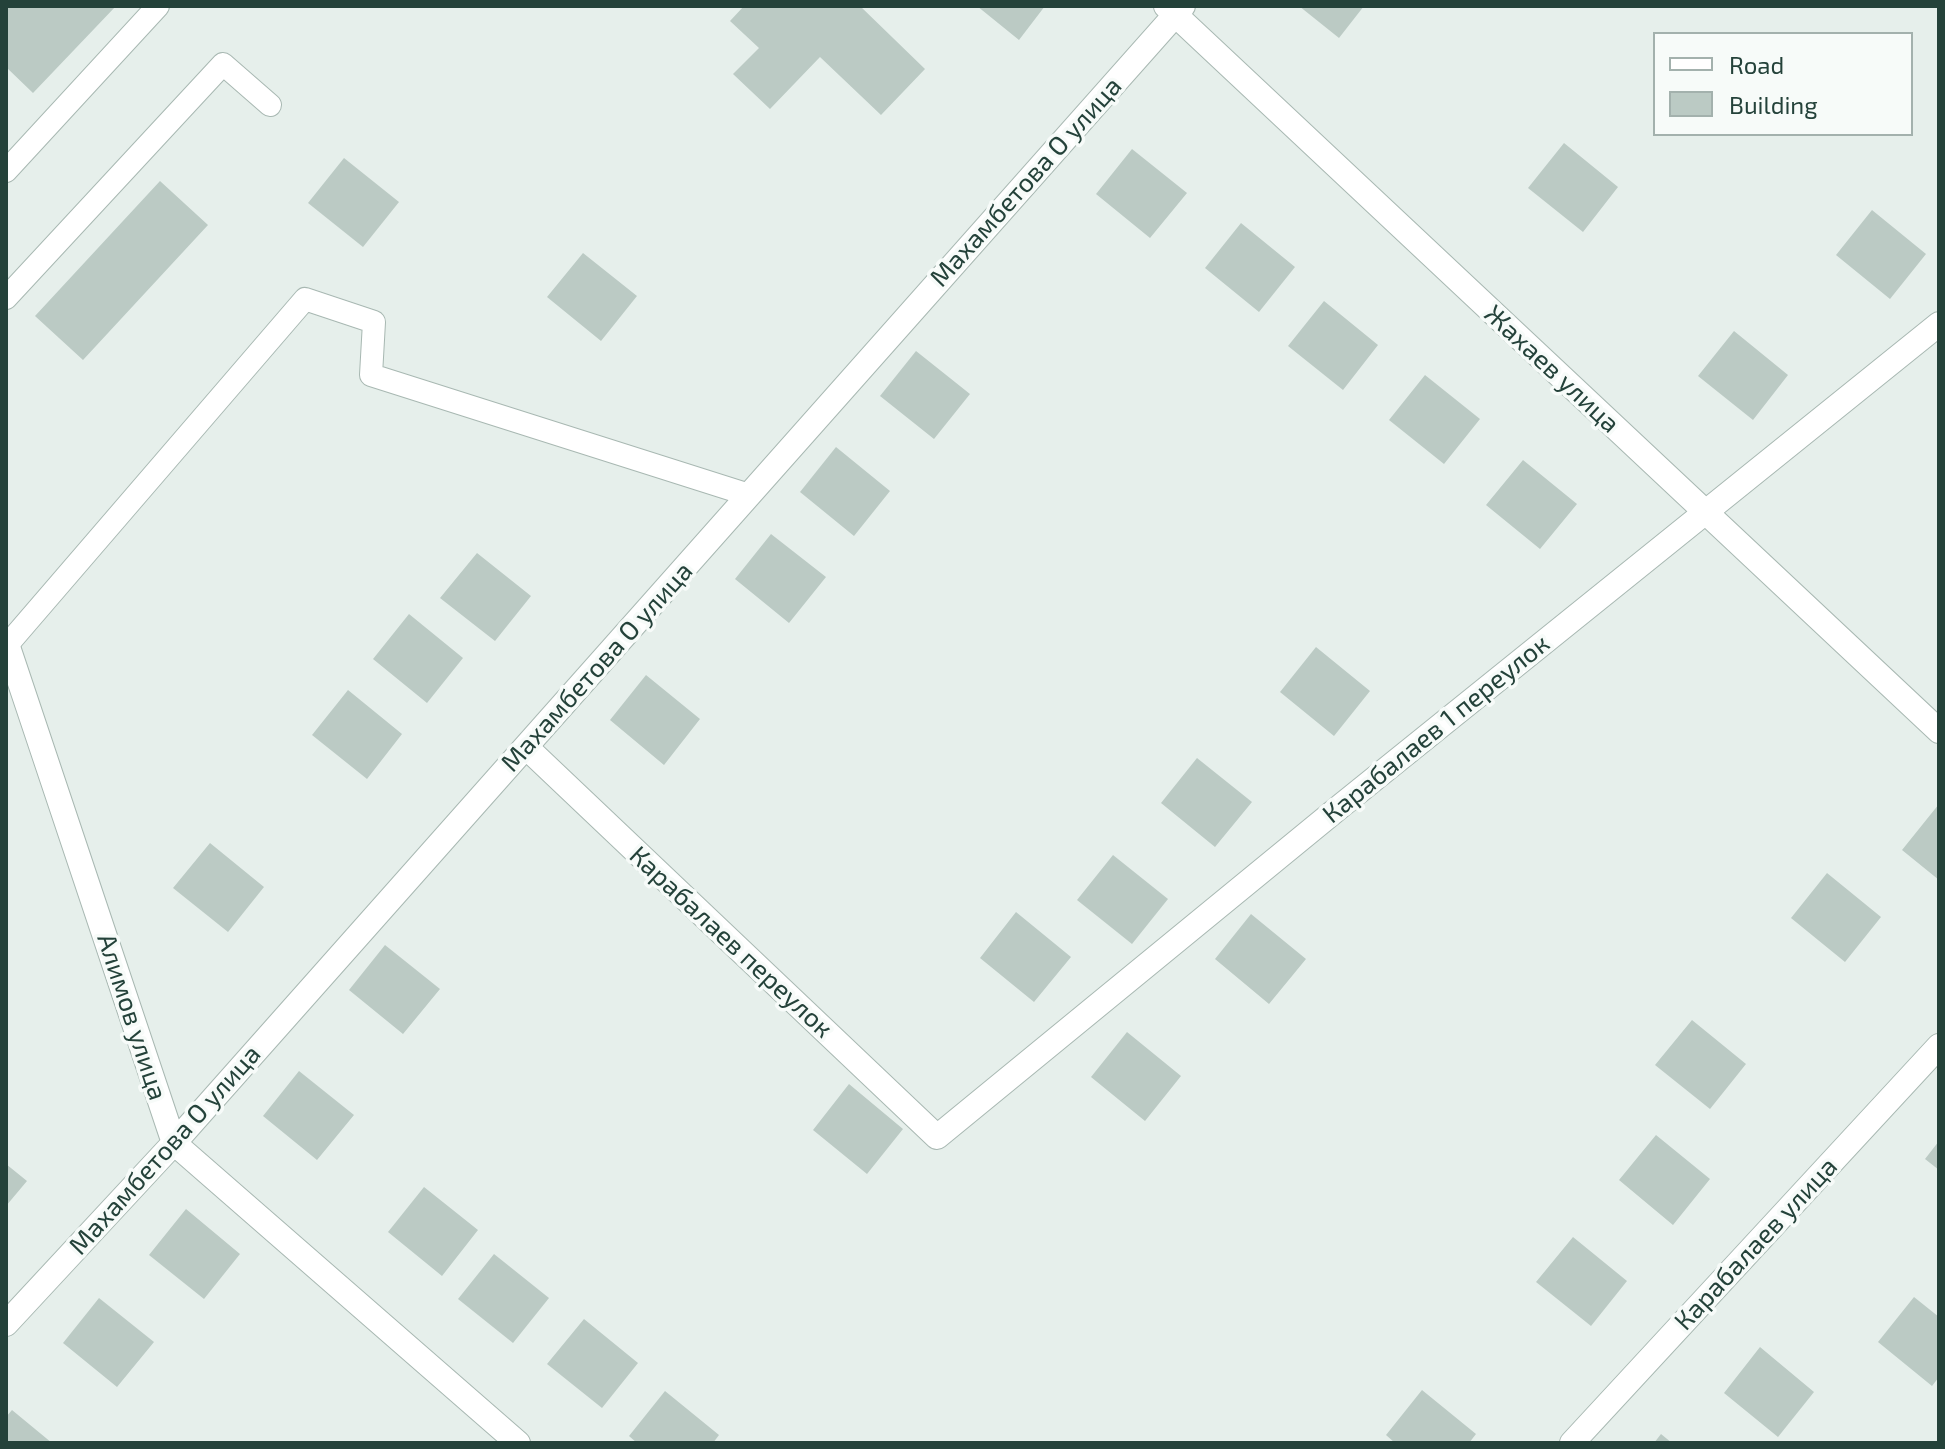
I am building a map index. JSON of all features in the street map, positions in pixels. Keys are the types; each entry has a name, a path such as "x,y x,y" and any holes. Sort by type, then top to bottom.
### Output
{"street":[{"name":"Махамбетова О улица","path":"6,1324 174,1143 1175,9"},
{"name":"Жахаев улица","path":"1175,9 1939,731"},
{"name":"Карабалаев 1 переулок","path":"937,1137 1939,324"},
{"name":"Алимов улица","path":"7,643 174,1143"},
{"name":"Карабалаев переулок","path":"526,747 937,1137"},
{"name":"Карабалаев улица","path":"1572,1443 1939,1046"},
{"path":"174,1143 518,1443"}],"lane":[{"path":"6,171 158,6"},
{"path":"6,298 223,64 270,105"},
{"path":"7,643 305,299 374,322 371,375 749,495"}],"building":[{"path":"6,6 116,6 33,93 6,67"},
{"path":"744,6 860,6 925,69 881,115 820,57 770,109 733,74 759,48 730,21"},
{"path":"977,6 1045,6 1019,40"},
{"path":"1299,6 1364,6 1339,38"},
{"path":"1564,143 1618,187 1583,232 1528,188"},
{"path":"1132,149 1187,193 1150,238 1096,194"},
{"path":"344,158 399,202 363,247 308,203"},
{"path":"160,181 208,225 83,360 35,316"},
{"path":"1872,210 1926,254 1890,299 1836,255"},
{"path":"1241,223 1295,267 1259,312 1205,268"},
{"path":"583,253 637,296 601,341 547,297"},
{"path":"1324,301 1378,345 1343,390 1288,346"},
{"path":"1734,331 1788,375 1753,420 1698,376"},
{"path":"916,351 970,394 934,439 880,396"},
{"path":"1425,375 1480,419 1444,464 1389,420"},
{"path":"836,447 890,491 854,536 800,492"},
{"path":"1523,460 1577,504 1540,549 1486,505"},
{"path":"771,534 826,577 789,623 735,579"},
{"path":"477,553 531,596 495,641 440,598"},
{"path":"409,614 463,658 427,703 373,659"},
{"path":"1316,647 1370,691 1334,736 1280,692"},
{"path":"646,675 700,719 664,765 610,720"},
{"path":"348,690 402,734 367,779 312,735"},
{"path":"1197,758 1252,802 1215,847 1161,803"},
{"path":"1939,804 1939,880 1902,850"},
{"path":"210,843 264,887 228,932 173,888"},
{"path":"1113,855 1168,899 1132,944 1077,900"},
{"path":"1827,873 1881,917 1845,962 1791,918"},
{"path":"1016,912 1071,957 1034,1002 980,958"},
{"path":"1251,914 1306,959 1269,1004 1215,959"},
{"path":"385,945 440,989 403,1034 349,990"},
{"path":"1692,1020 1746,1064 1710,1109 1655,1065"},
{"path":"1127,1032 1181,1076 1145,1121 1091,1077"},
{"path":"299,1071 354,1115 317,1160 263,1116"},
{"path":"849,1084 903,1129 867,1174 813,1130"},
{"path":"1656,1135 1710,1179 1673,1225 1619,1180"},
{"path":"1939,1141 1939,1170 1925,1159"},
{"path":"6,1164 27,1181 6,1206"},
{"path":"424,1187 478,1230 442,1276 388,1232"},
{"path":"186,1209 240,1254 204,1299 149,1255"},
{"path":"1573,1237 1627,1281 1591,1326 1536,1282"},
{"path":"494,1254 549,1298 513,1343 458,1299"},
{"path":"1914,1297 1939,1317 1939,1377 1932,1386 1878,1342"},
{"path":"99,1298 154,1342 117,1387 63,1343"},
{"path":"584,1319 638,1363 602,1408 547,1364"},
{"path":"1760,1347 1814,1392 1778,1437 1724,1393"},
{"path":"1422,1390 1476,1434 1469,1443 1395,1443 1386,1435"},
{"path":"665,1391 719,1435 713,1443 637,1443 629,1436"},
{"path":"12,1410 52,1443 6,1443 6,1417"},
{"path":"1661,1434 1672,1443 1654,1443"}]}
